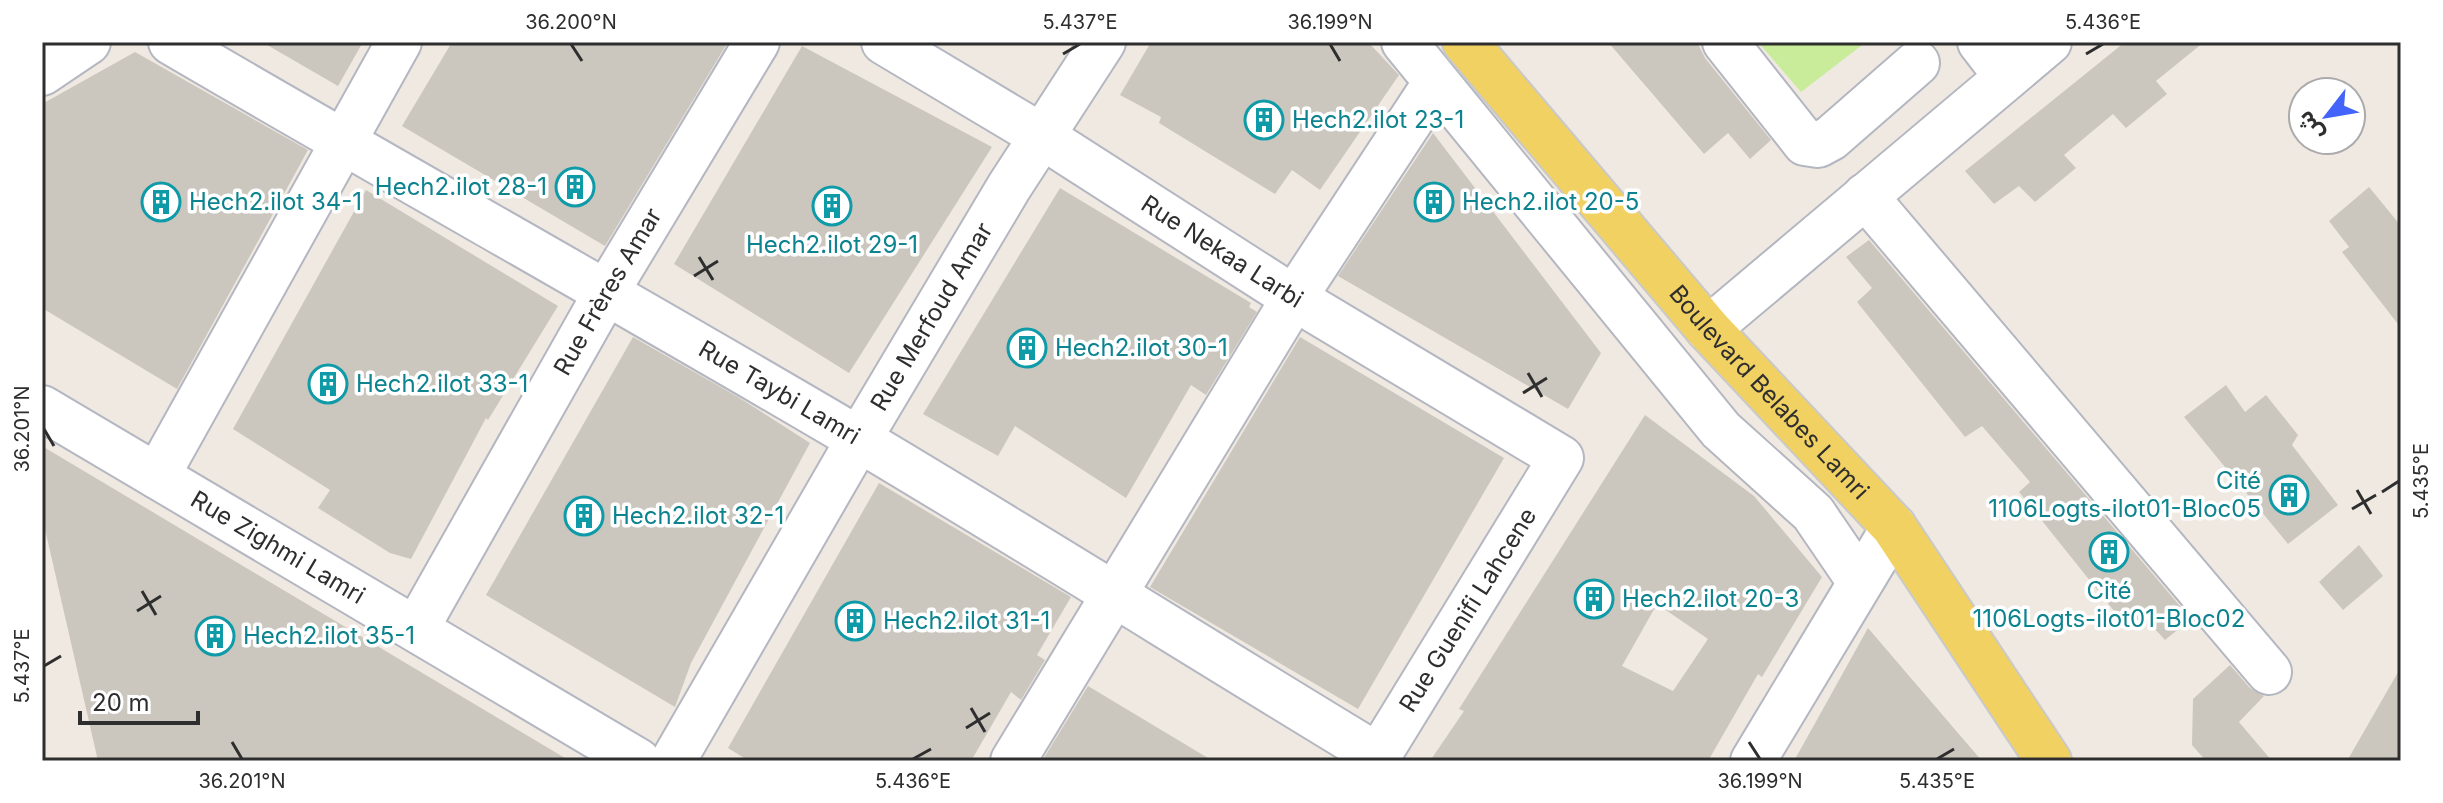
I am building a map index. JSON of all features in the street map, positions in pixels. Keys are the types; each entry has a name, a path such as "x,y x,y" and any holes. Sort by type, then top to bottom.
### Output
{"main road":[{"name":"Boulevard Belabes Lamri","path":"1469,44 1708,329 1894,527 2049,761"}],"street":[{"path":"42,73 88,42"},
{"name":"Rue Taybi Lamri","path":"171,42 859,439 1377,758"},
{"path":"157,476 399,42"},
{"name":"Rue Frères Amar","path":"416,629 607,291 757,42"},
{"name":"Rue Nekaa Larbi","path":"884,42 1043,137 1294,298 1561,458"},
{"name":"Rue Merfoud Amar","path":"673,761 1009,187 1103,42"},
{"path":"1404,42 1721,430 1813,513 1860,582"},
{"path":"1725,42 1805,143 1818,145 1831,138 1917,63"},
{"path":"1980,42 2007,77"},
{"path":"1708,329 2049,42"},
{"path":"1013,761 1294,298 1436,82"},
{"path":"1865,196 2269,672"},
{"name":"Rue Zighmi Lamri","path":"42,408 638,761"},
{"name":"Rue Guenifi Lahcene","path":"1377,758 1561,458"},
{"path":"1753,761 1894,527"}],"green space":[{"path":"1758,42 1866,42 1801,92"}],"building":[{"path":"262,42 363,42 338,86"},
{"name":"Hech2.ilot 28-1","path":"452,42 728,42 605,246 402,126"},
{"name":"Hech2.ilot 23-1","path":"1151,42 1368,42 1399,75 1320,190 1292,170 1275,194 1159,123 1161,117 1120,95"},
{"path":"1608,42 1697,42 1705,58 1771,140 1750,159 1728,133 1704,154"},
{"path":"2125,42 2204,42 2156,81 2167,94 2126,128 2113,114 2064,155 2076,168 2035,202 2019,186 1994,204 1965,171"},
{"name":"Hech2.ilot 29-1","path":"802,46 992,147 849,373 674,264"},
{"name":"Hech2.ilot 34-1","path":"135,52 308,150 177,389 42,308 42,104"},
{"name":"Hech2.ilot 20-5","path":"1433,133 1601,353 1568,409 1338,276"},
{"path":"2369,187 2401,226 2401,328 2342,252 2349,247 2329,221"},
{"name":"Hech2.ilot 30-1","path":"1060,188 1251,303 1249,307 1257,312 1206,395 1191,385 1126,498 1015,426 998,456 923,414"},
{"name":"Hech2.ilot 33-1","path":"366,190 558,306 488,420 486,418 411,559 390,553 318,508 330,490 233,429"},
{"path":"1869,240 2191,619 2165,640 2143,616 2127,627 2019,492 2030,482 1982,426 1965,437 1857,302 1872,288 1846,257"},
{"name":"Hech2.ilot 32-1","path":"633,337 738,397 810,443 691,663 675,707 486,595"},
{"path":"1300,337 1504,458 1358,709 1150,587"},
{"name":"Cité 1106Logts-ilot01-Bloc05","path":"2226,385 2245,412 2266,395 2298,435 2292,445 2338,505 2288,544 2184,417"},
{"name":"Hech2.ilot 20-3","path":"1645,415 1754,496 1822,577 1762,677 1758,674 1708,761 1430,761 1464,711 1459,709","holes":["1657,604 1708,639 1673,691 1622,666"]},
{"name":"Hech2.ilot 35-1","path":"42,446 570,761 98,761 42,516"},
{"name":"Hech2.ilot 31-1","path":"879,483 1071,597 1037,655 1045,660 1021,700 1011,692 971,761 749,761 728,748"},
{"path":"2359,545 2383,576 2343,610 2319,582"},
{"path":"1868,628 1982,761 1794,761"},
{"path":"2230,665 2250,688 2264,696 2239,722 2272,761 2206,761 2192,745 2193,699"},
{"path":"2401,667 2401,761 2347,761"},
{"path":"1088,686 1213,761 1042,761"}],"place":[{"name":"Hech2.ilot 23-1","path":"1264,120"},
{"name":"Hech2.ilot 28-1","path":"575,187"},
{"name":"Hech2.ilot 34-1","path":"161,202"},
{"name":"Hech2.ilot 20-5","path":"1434,202"},
{"name":"Hech2.ilot 29-1","path":"832,206"},
{"name":"Hech2.ilot 30-1","path":"1027,348"},
{"name":"Hech2.ilot 33-1","path":"328,384"},
{"name":"Cité 1106Logts-ilot01-Bloc05","path":"2289,495"},
{"name":"Hech2.ilot 32-1","path":"584,516"},
{"name":"Cité 1106Logts-ilot01-Bloc02","path":"2109,552"},
{"name":"Hech2.ilot 20-3","path":"1594,599"},
{"name":"Hech2.ilot 31-1","path":"855,621"},
{"name":"Hech2.ilot 35-1","path":"215,636"}]}
